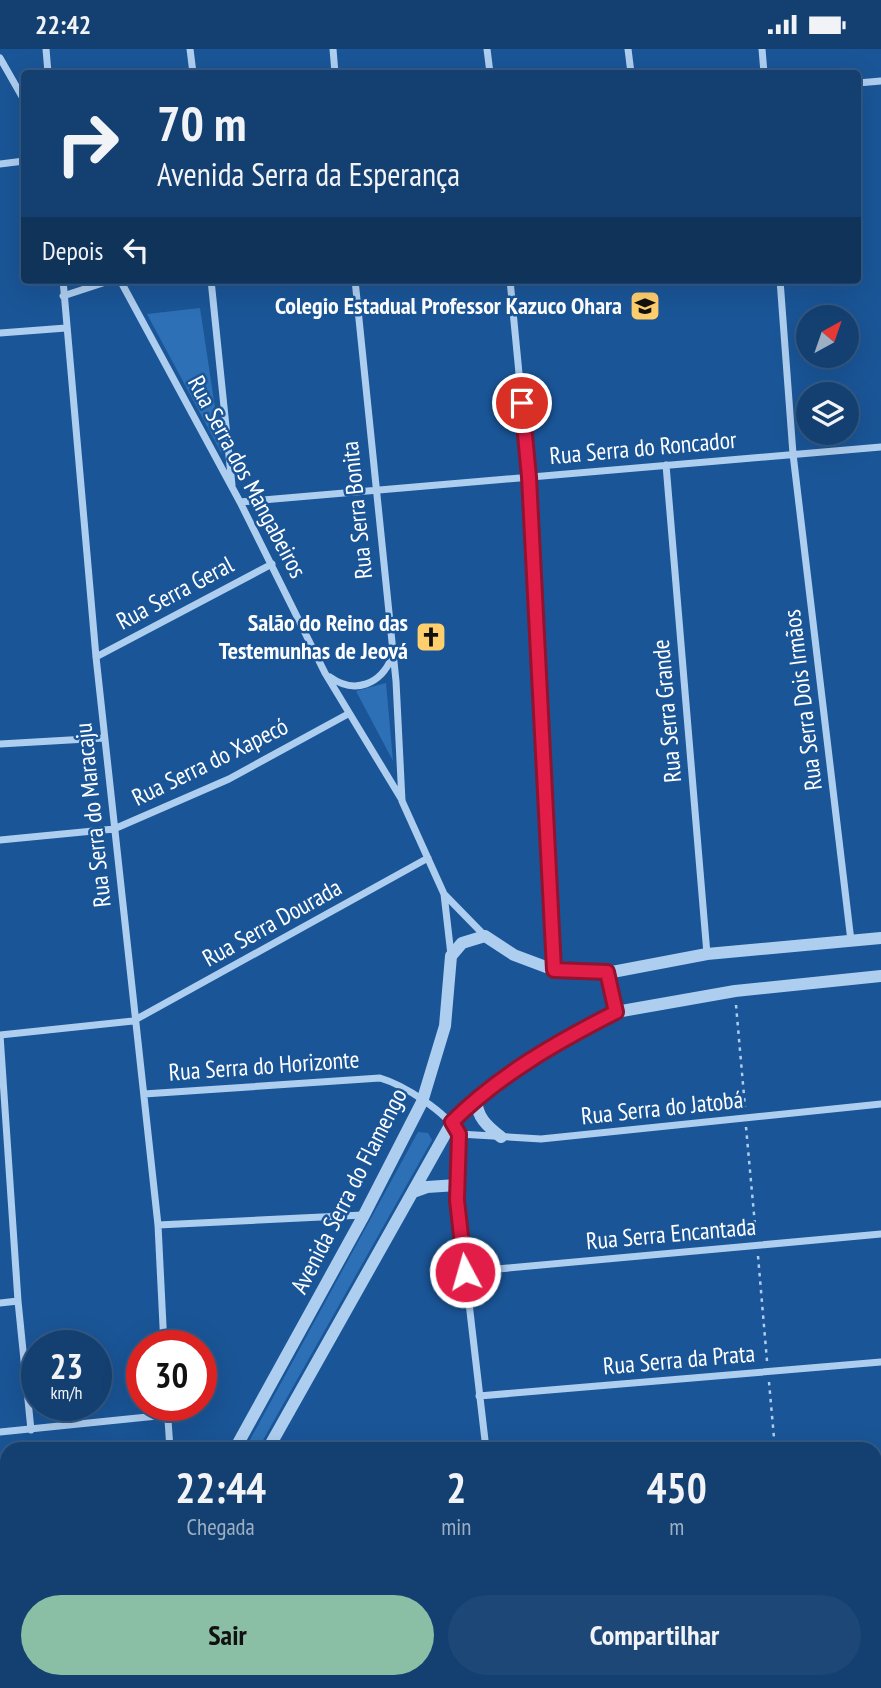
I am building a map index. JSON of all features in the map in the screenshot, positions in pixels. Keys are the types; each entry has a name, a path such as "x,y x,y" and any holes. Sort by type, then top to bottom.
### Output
{"street":[{"path":"46,49 48,70"},
{"path":"190,49 193,70"},
{"path":"332,49 335,70"},
{"path":"487,49 490,70"},
{"path":"628,49 631,70"},
{"path":"762,49 764,70"},
{"path":"0,58 21,95"},
{"path":"861,83 881,81"},
{"path":"0,164 21,161"},
{"name":"Rua Serra do Maracaju","path":"63,284 104,738 133,1021 158,1225 163,1330"},
{"path":"64,296 99,284"},
{"name":"Rua Serra dos Mangabeiros","path":"122,284 240,502 325,673 402,801"},
{"path":"211,284 233,489"},
{"name":"Rua Serra Bonita","path":"355,284 392,656 402,801 444,894"},
{"path":"510,284 529,477 554,970"},
{"name":"Rua Serra Dois Irmãos","path":"780,284 793,454 851,941"},
{"path":"0,333 66,328"},
{"name":"Rua Serra do Roncador","path":"240,502 881,447"},
{"name":"Rua Serra Grande","path":"666,465 707,954"},
{"name":"Rua Serra Geral","path":"96,657 272,564"},
{"path":"325,673 344,685 371,684 386,670 392,656"},
{"name":"Rua Serra do Xapecó","path":"0,840 114,829 229,779 348,714"},
{"path":"0,744 104,738"},
{"name":"Rua Serra Dourada","path":"133,1021 428,859"},
{"path":"444,894 485,936 514,955 554,970 607,972 707,954 881,938"},
{"name":"Avenida Serra do Flamengo","path":"239,1442 364,1215 422,1102 445,1026 451,956 444,894"},
{"path":"451,956 462,943 474,936 485,936"},
{"path":"607,972 616,1012"},
{"path":"272,1442 413,1192 477,1098 535,1056 616,1012 735,992 881,976"},
{"path":"31,1430 18,1301 0,1035 133,1021"},
{"name":"Rua Serra do Horizonte","path":"144,1094 380,1078 400,1084 456,1128"},
{"path":"477,1098 476,1108 482,1119 501,1137"},
{"name":"Rua Serra do Jatobá","path":"456,1128 501,1137 541,1139 881,1104"},
{"path":"456,1128 457,1185 465,1272 485,1442"},
{"path":"0,1173 11,1172"},
{"path":"413,1192 427,1187 457,1185"},
{"path":"158,1225 364,1215"},
{"name":"Rua Serra Encantada","path":"465,1272 881,1234"},
{"path":"0,1303 18,1301"},
{"name":"Rua Serra da Prata","path":"480,1396 881,1362"},
{"path":"0,1432 126,1420"},
{"path":"168,1421 169,1442"}],"path":[{"path":"735,992 774,1442"}],"shaded area":[{"path":"200,308 222,454 147,314"},
{"path":"386,683 393,761 356,691"},
{"path":"418,1132 428,1133 432,1140 262,1442 249,1442"}],"place":[{"name":"Colegio Estadual Professor Kazuco Ohara","path":"645,306"},
{"name":"Salão do Reino das Testemunhas de Jeová","path":"431,637"}],"route":[{"path":"465,1272 457,1200 459,1134 452,1122 477,1098 535,1056 616,1012 607,972 554,970 529,477 522,403"}]}
